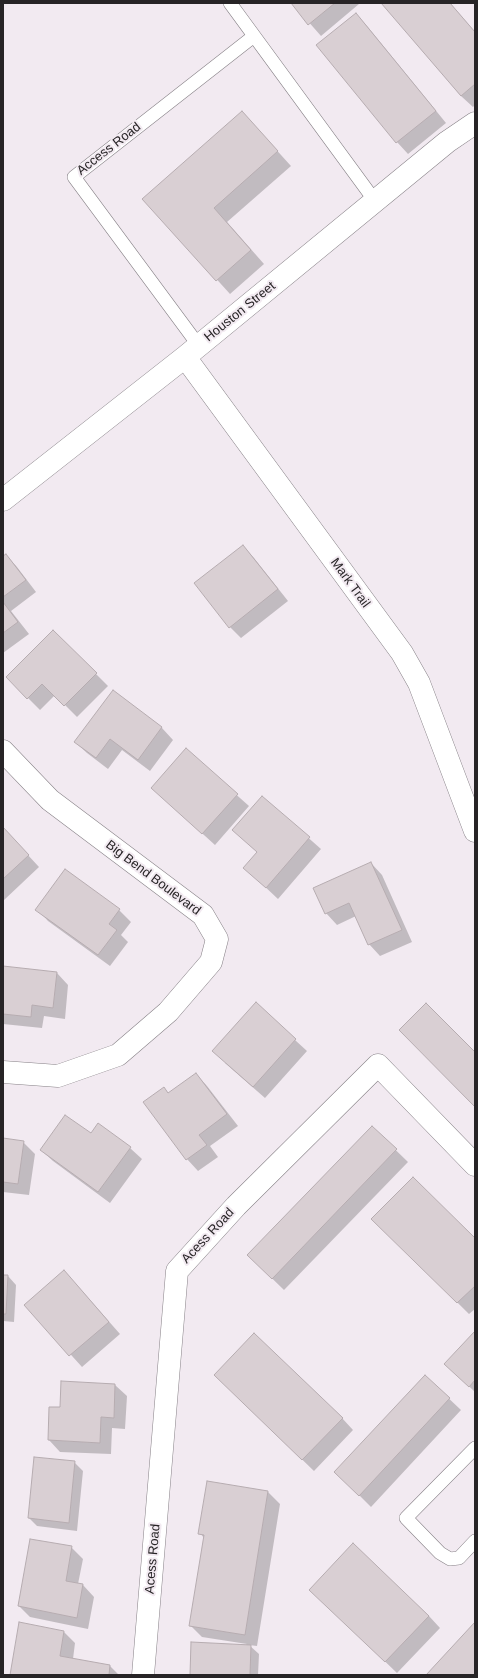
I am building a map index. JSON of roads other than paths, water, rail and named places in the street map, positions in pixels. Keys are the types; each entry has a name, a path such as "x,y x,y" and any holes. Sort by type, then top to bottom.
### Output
{"street":[{"name":"Houston Street","path":"3,500 192,352 447,142 475,123"},
{"name":"Mark Trail","path":"192,352 402,653 419,683 475,831"},
{"name":"Big Bend Boulevard","path":"3,751 50,800 203,915 217,939 211,962 168,1012 118,1055 58,1076 3,1072"},
{"name":"Acess Road","path":"143,1675 177,1271 236,1206 378,1065 475,1164"}],"lane":[{"path":"230,3 375,201"},
{"name":"Access Road","path":"192,352 74,177 254,36"},
{"path":"475,1448 406,1518 440,1553 450,1559 459,1558 475,1541"}]}
